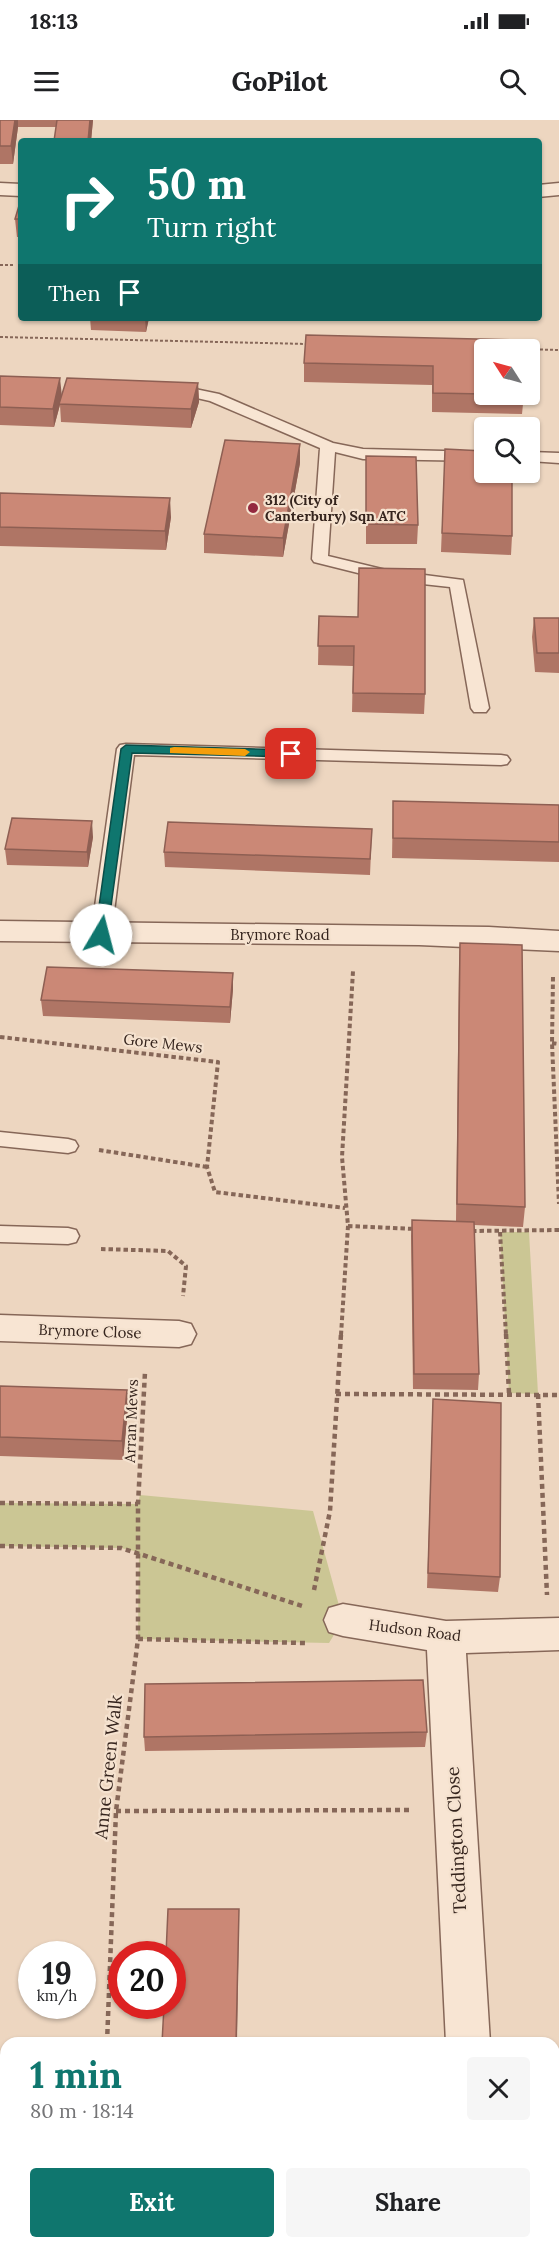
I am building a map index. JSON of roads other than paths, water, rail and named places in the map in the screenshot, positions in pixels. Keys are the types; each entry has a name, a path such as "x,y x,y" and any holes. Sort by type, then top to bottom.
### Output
{"street":[{"path":"0,189 18,190"},
{"path":"542,191 559,189"},
{"name":"Brymore Road","path":"0,931 101,935 355,934 556,941"},
{"name":"Brymore Close","path":"0,1328 179,1334"},
{"name":"Hudson Road","path":"323,1624 446,1637 554,1634"},
{"name":"Teddington Close","path":"446,1637 468,2037"}],"lane":[{"path":"157,387 214,397 327,447 363,454 474,456"},
{"path":"327,447 320,559 386,575 457,584 480,708"},
{"path":"540,457 559,458"},
{"path":"101,935 126,749 501,760"},
{"path":"0,1139 68,1146"},
{"path":"0,1234 68,1236"}],"place":[{"name":"312 (City of Canterbury) Sqn ATC","path":"253,508"}]}
